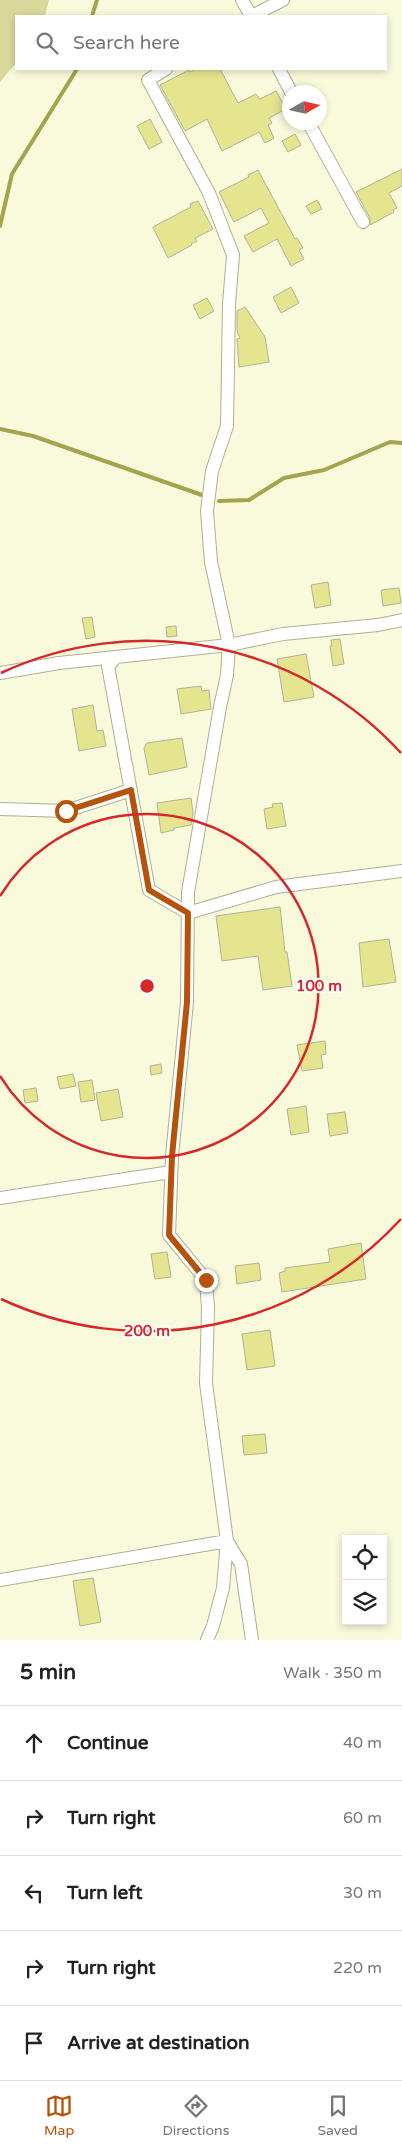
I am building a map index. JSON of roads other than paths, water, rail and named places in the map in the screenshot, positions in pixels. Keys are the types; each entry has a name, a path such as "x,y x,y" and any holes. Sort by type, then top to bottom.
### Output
{"street":[{"path":"242,0 250,15"},
{"path":"253,15 283,0"},
{"path":"164,70 148,80 210,193 233,255 229,304 227,426 212,471 207,511 211,562 229,644 228,675 220,707 188,892 187,1002 177,1086 169,1235 206,1280 208,1308 206,1383 227,1541 223,1588 213,1626 207,1640"},
{"path":"280,70 287,85"},
{"path":"312,130 364,222"},
{"path":"0,673 116,656 229,644 283,634 378,625 402,620"},
{"path":"116,656 108,666 149,890 188,913 276,887 402,871"},
{"path":"0,809 66,811 131,790"},
{"path":"0,1198 171,1172"},
{"path":"0,1580 227,1541"},
{"path":"227,1541 241,1564 252,1640"}],"waterway":[{"path":"92,15 97,0"},
{"path":"0,226 12,174 76,70"},
{"path":"0,429 33,436 202,495"},
{"path":"219,501 249,500 284,478 324,470 390,442 402,443"}]}
